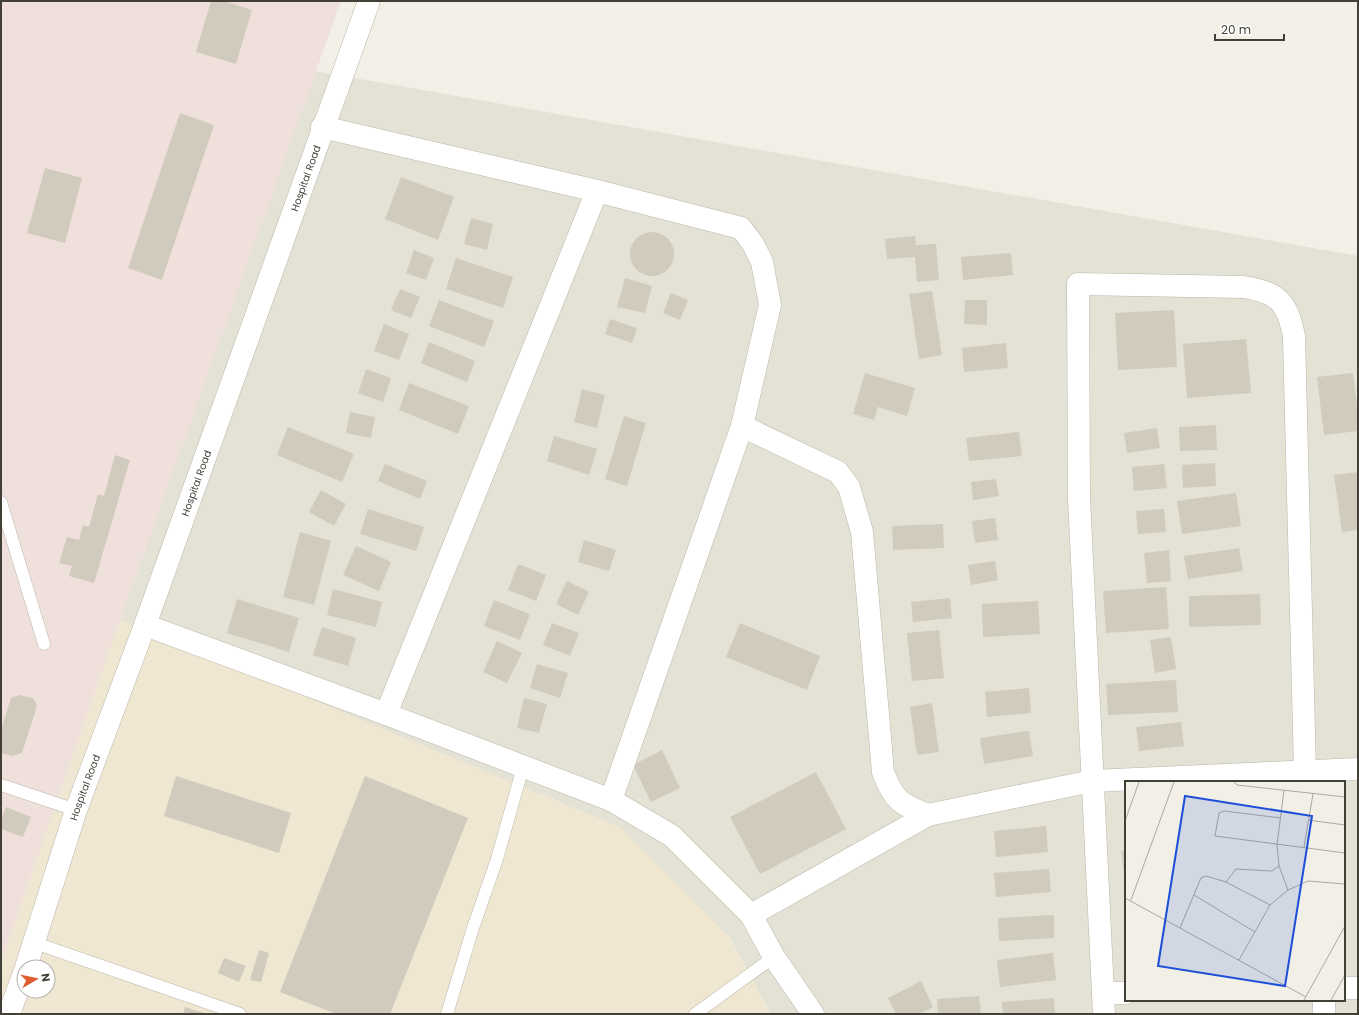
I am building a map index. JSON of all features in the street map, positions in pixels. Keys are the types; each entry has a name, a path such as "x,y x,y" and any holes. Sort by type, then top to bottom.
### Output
{"street":[{"name":"Hospital Road","path":"29,959 76,810 145,625 322,127 369,1"},
{"path":"322,127 598,190 741,228 753,244 762,262 770,305 742,426 611,800"},
{"path":"386,714 598,190"},
{"path":"1125,994 1104,1004 1079,498 1078,284 1244,287 1263,290 1280,300 1290,319 1294,336 1305,771"},
{"path":"742,426 838,472 849,487 862,532 883,772 890,791 905,806 928,815"},
{"path":"145,625 386,714 611,800 672,836 751,915 774,957 813,1014"},
{"path":"751,915 928,815 1092,781 1358,769"},
{"path":"1345,988 1358,988"},
{"path":"9,1014 16,995"},
{"path":"1324,1001 1324,1014"}],"lane":[{"path":"1,502 44,644"},
{"path":"447,1014 473,928 497,859 524,767"},
{"path":"1,787 76,810"},
{"path":"35,943 240,1014"},
{"path":"695,1014 774,957"}],"shaded area":[{"path":"1,1 341,1 120,620 1,962"},
{"path":"315,71 1358,256 1358,1014 771,1014 728,935 120,620"},
{"path":"120,620 620,827 728,936 771,1014 1,1014 1,962"}],"building":[{"path":"211,1 224,1 252,10 236,64 196,52"},
{"path":"180,113 214,125 162,280 128,268"},
{"path":"45,168 82,178 65,243 27,233"},
{"path":"401,177 454,197 438,240 385,219"},
{"path":"471,218 493,224 487,250 464,244"},
{"path":"652,232 664,236 670,242 674,254 670,266 664,272 652,276 640,272 634,266 630,254 634,242 640,236"},
{"path":"915,236 916,245 936,244 939,280 917,282 915,257 887,259 885,239"},
{"path":"414,250 434,258 426,280 406,273"},
{"path":"1011,253 1013,275 963,280 961,257"},
{"path":"456,258 513,277 503,308 446,289"},
{"path":"625,278 652,286 645,313 617,307"},
{"path":"400,289 420,297 411,318 391,310"},
{"path":"932,291 942,355 919,359 909,294"},
{"path":"671,293 688,300 680,320 663,313"},
{"path":"439,300 494,321 484,347 429,326"},
{"path":"965,300 987,300 987,325 964,324"},
{"path":"1174,310 1177,367 1118,370 1115,313"},
{"path":"610,319 637,328 632,343 605,334"},
{"path":"384,324 409,334 399,360 374,351"},
{"path":"1246,339 1251,393 1187,398 1183,344"},
{"path":"429,342 475,361 467,382 421,363"},
{"path":"1006,343 1008,368 964,372 962,348"},
{"path":"366,369 391,378 383,402 358,393"},
{"path":"865,373 915,388 907,416 878,407 874,420 853,414"},
{"path":"1353,373 1358,414 1358,431 1324,435 1317,377"},
{"path":"409,383 469,406 458,434 399,410"},
{"path":"582,389 605,395 597,428 574,422"},
{"path":"350,412 375,417 371,438 346,433"},
{"path":"624,416 646,423 627,486 605,479"},
{"path":"1216,425 1217,450 1180,451 1179,427"},
{"path":"288,427 354,454 342,482 277,455"},
{"path":"1157,428 1160,448 1127,453 1124,433"},
{"path":"1019,432 1022,456 969,461 966,438"},
{"path":"554,436 597,449 589,475 547,461"},
{"path":"115,455 130,460 94,583 69,576 72,566 59,563 67,537 79,540 83,525 89,527 98,494 104,496"},
{"path":"1215,463 1216,486 1183,488 1182,465"},
{"path":"385,464 427,481 420,499 378,481"},
{"path":"1164,464 1167,488 1134,491 1132,467"},
{"path":"1358,472 1358,530 1342,532 1334,475"},
{"path":"996,479 999,496 973,500 971,482"},
{"path":"321,490 346,504 334,526 309,512"},
{"path":"1236,493 1241,526 1182,534 1177,501"},
{"path":"368,509 424,527 416,551 360,534"},
{"path":"1164,509 1166,532 1138,534 1136,511"},
{"path":"995,518 998,540 975,543 972,521"},
{"path":"943,524 944,548 893,550 892,526"},
{"path":"300,532 331,541 314,605 283,597"},
{"path":"584,540 616,550 609,571 578,562"},
{"path":"356,546 391,562 379,591 343,575"},
{"path":"1239,548 1243,571 1188,579 1184,556"},
{"path":"1169,550 1171,581 1147,583 1144,553"},
{"path":"995,561 998,580 971,585 968,565"},
{"path":"518,564 546,575 536,601 508,590"},
{"path":"567,581 589,592 578,615 556,604"},
{"path":"1166,587 1169,629 1106,633 1103,591"},
{"path":"333,589 382,602 376,627 327,615"},
{"path":"1260,594 1261,625 1189,627 1189,596"},
{"path":"950,598 952,618 913,622 911,602"},
{"path":"237,599 299,618 289,652 227,633"},
{"path":"494,600 530,614 520,640 484,626"},
{"path":"1038,601 1040,634 983,637 982,604"},
{"path":"552,623 579,633 570,656 543,645"},
{"path":"740,623 820,656 807,690 726,657"},
{"path":"322,627 356,638 348,666 313,655"},
{"path":"939,630 944,678 912,681 907,633"},
{"path":"1171,637 1176,669 1155,673 1150,640"},
{"path":"497,641 522,653 507,683 483,672"},
{"path":"537,664 568,673 560,698 530,688"},
{"path":"1176,680 1178,712 1108,715 1106,684"},
{"path":"1029,688 1031,713 987,717 985,692"},
{"path":"19,695 33,698 37,706 22,753 13,756 1,753 1,730 11,698"},
{"path":"524,698 547,704 539,733 517,728"},
{"path":"932,703 939,752 917,755 910,707"},
{"path":"1181,722 1184,746 1139,751 1136,727"},
{"path":"1029,731 1033,756 984,764 980,738"},
{"path":"662,750 680,788 651,802 633,765"},
{"path":"816,772 846,829 760,874 730,817"},
{"path":"176,776 291,813 279,853 164,816"},
{"path":"365,776 468,818 390,1014 336,1014 280,992"},
{"path":"6,807 31,817 23,837 1,829 1,821"},
{"path":"1046,826 1048,852 996,857 994,831"},
{"path":"1121,851 1125,851 1125,881"},
{"path":"1049,869 1051,892 996,897 994,873"},
{"path":"1054,915 1054,938 999,941 998,918"},
{"path":"259,950 269,953 261,982 250,980"},
{"path":"1053,953 1056,980 1000,987 997,960"},
{"path":"224,958 246,966 239,982 218,973"},
{"path":"921,981 933,1007 919,1014 896,1014 888,998"},
{"path":"979,996 981,1013 938,1014 937,999"},
{"path":"1054,998 1055,1014 1003,1014 1002,1002"},
{"path":"185,1007 207,1014 183,1014"}]}
